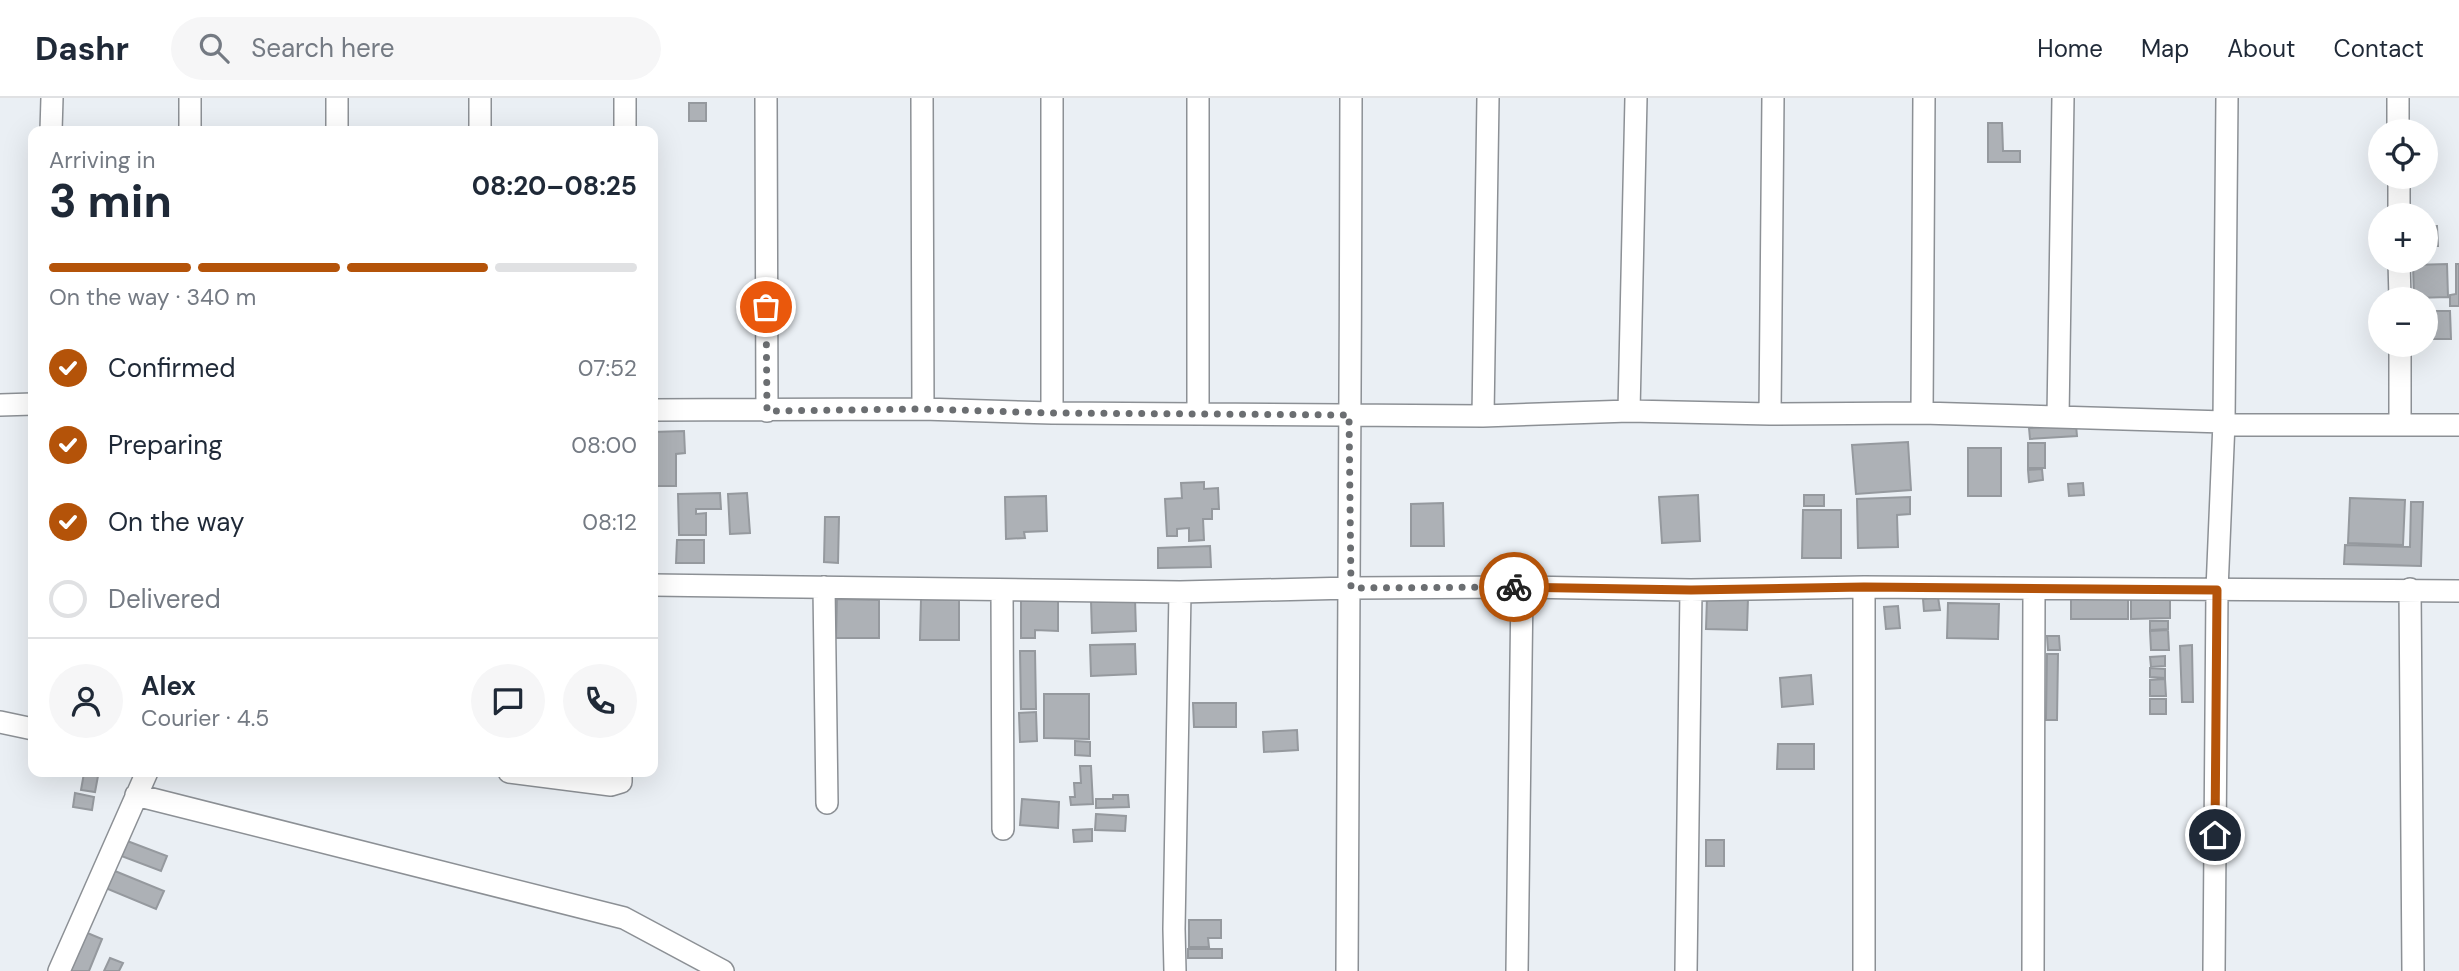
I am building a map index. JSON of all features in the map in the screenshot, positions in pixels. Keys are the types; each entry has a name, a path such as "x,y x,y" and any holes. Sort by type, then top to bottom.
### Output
{"street":[{"path":"51,126 52,98"},
{"path":"190,98 190,126"},
{"path":"337,98 337,126"},
{"path":"480,98 480,126"},
{"path":"625,98 625,126"},
{"path":"766,98 767,411"},
{"path":"922,98 923,409"},
{"path":"1052,98 1052,413"},
{"path":"1198,98 1198,414"},
{"path":"1347,971 1351,588 1351,98"},
{"path":"1483,416 1488,98"},
{"path":"1629,411 1636,98"},
{"path":"1770,414 1773,98"},
{"path":"1922,413 1924,98"},
{"path":"2058,417 2063,98"},
{"path":"2214,971 2217,590 2224,424 2227,98"},
{"path":"2398,98 2399,119"},
{"path":"2400,357 2400,425"},
{"path":"0,405 28,404"},
{"path":"658,410 923,409 1052,413 1483,416 1629,411 1922,413 2224,424 2459,425"},
{"path":"658,585 1180,592 1522,587 1691,590 1864,587 2459,591"},
{"path":"824,587 827,803"},
{"path":"1517,971 1522,587"},
{"path":"1864,587 1864,971"},
{"path":"2033,971 2034,589"},
{"path":"2410,589 2413,971"},
{"path":"1002,590 1003,829"},
{"path":"1686,971 1691,590"},
{"path":"1175,971 1180,592"},
{"path":"0,722 28,728"},
{"path":"59,971 145,777"},
{"path":"548,777 611,785 621,782 621,777"},
{"path":"136,795 624,918 723,971"}],"building":[{"path":"689,103 706,103 706,121 689,121"},
{"path":"1988,123 2002,123 2003,151 2020,151 2020,162 1988,162"},
{"path":"2438,264 2447,264 2448,297 2438,297 2438,287 2414,287 2413,273 2438,273"},
{"path":"2456,264 2459,264 2459,306 2450,306 2450,295 2456,294"},
{"path":"2438,311 2450,311 2451,339 2438,339"},
{"path":"2076,425 2077,436 2030,439 2029,428"},
{"path":"684,431 685,453 676,454 676,486 658,486 658,432"},
{"path":"1908,442 1911,490 1856,494 1852,445"},
{"path":"2028,443 2045,443 2045,468 2028,468"},
{"path":"1968,448 2001,448 2001,496 1968,496"},
{"path":"2042,469 2043,480 2029,482 2028,470"},
{"path":"1204,482 1204,489 1218,488 1219,509 1212,509 1212,519 1203,519 1204,540 1189,541 1189,528 1177,529 1177,536 1167,536 1165,499 1182,498 1181,483"},
{"path":"2083,483 2084,495 2069,496 2068,484"},
{"path":"720,493 721,509 696,509 696,514 706,513 706,535 679,535 678,494"},
{"path":"747,493 750,533 730,534 728,494"},
{"path":"1698,495 1700,541 1662,543 1659,497"},
{"path":"1804,495 1824,495 1824,506 1804,506"},
{"path":"1046,496 1047,531 1024,532 1025,538 1006,539 1005,497"},
{"path":"1910,497 1910,514 1897,515 1898,547 1858,548 1857,499"},
{"path":"2350,498 2405,500 2403,545 2348,543"},
{"path":"2411,502 2423,502 2421,566 2344,564 2345,545 2410,547"},
{"path":"1443,503 1444,546 1411,546 1411,504"},
{"path":"1803,510 1841,510 1841,558 1802,558"},
{"path":"825,517 839,517 838,563 824,562"},
{"path":"677,540 704,540 704,563 676,563"},
{"path":"1210,546 1211,567 1158,568 1158,548"},
{"path":"1707,597 1748,598 1747,630 1706,629"},
{"path":"1938,597 1940,610 1924,611 1923,599"},
{"path":"2071,597 2128,597 2128,619 2071,619"},
{"path":"2131,597 2170,597 2170,618 2131,619"},
{"path":"837,599 879,600 879,638 836,638"},
{"path":"921,599 959,600 959,640 920,640"},
{"path":"1021,599 1058,600 1058,631 1035,630 1035,638 1021,638"},
{"path":"1135,599 1136,631 1092,633 1091,601"},
{"path":"1948,603 1999,604 1998,639 1947,638"},
{"path":"1898,606 1900,628 1886,629 1884,607"},
{"path":"2150,621 2168,621 2168,629 2150,630"},
{"path":"2168,630 2169,650 2151,650 2150,631"},
{"path":"2047,636 2059,636 2060,650 2048,650"},
{"path":"1135,644 1136,674 1091,676 1090,645"},
{"path":"2192,645 2193,702 2182,702 2180,646"},
{"path":"1020,651 1035,651 1036,709 1021,709"},
{"path":"2047,654 2058,654 2057,720 2046,720"},
{"path":"2165,656 2165,666 2151,667 2150,657"},
{"path":"2150,668 2165,669 2165,678 2150,677"},
{"path":"1811,675 1813,704 1782,707 1780,678"},
{"path":"2165,679 2166,696 2150,696 2150,680"},
{"path":"1044,694 1089,694 1089,739 1044,738"},
{"path":"2150,699 2166,699 2166,714 2150,714"},
{"path":"1193,703 1236,703 1236,727 1194,727"},
{"path":"1036,712 1037,741 1020,742 1019,713"},
{"path":"1297,730 1298,750 1264,752 1263,732"},
{"path":"1075,741 1090,742 1090,756 1075,755"},
{"path":"1778,744 1814,744 1814,769 1777,769"},
{"path":"1080,766 1091,766 1093,804 1071,805 1070,797 1075,797 1074,783 1081,783"},
{"path":"83,777 98,777 95,792 81,790"},
{"path":"75,793 94,797 92,810 73,807"},
{"path":"1113,795 1128,795 1129,807 1096,808 1096,799 1113,799"},
{"path":"1022,799 1059,802 1058,828 1020,825"},
{"path":"1096,814 1126,816 1125,831 1095,830"},
{"path":"1092,829 1092,841 1074,842 1073,830"},
{"path":"122,839 167,856 161,871 116,854"},
{"path":"1706,840 1724,840 1724,866 1706,866"},
{"path":"110,869 164,891 156,909 103,887"},
{"path":"1189,920 1221,920 1221,938 1208,938 1209,947 1189,947"},
{"path":"85,932 102,939 89,971 69,971"},
{"path":"1188,949 1222,949 1222,958 1188,958"},
{"path":"110,958 123,963 119,971 104,971"}],"way so far":[{"path":"766,307 767,411 923,409 1052,413 1349,415 1351,588 1514,587"}],"route":[{"path":"1514,587 1691,590 1864,587 2217,590 2215,835"}]}
